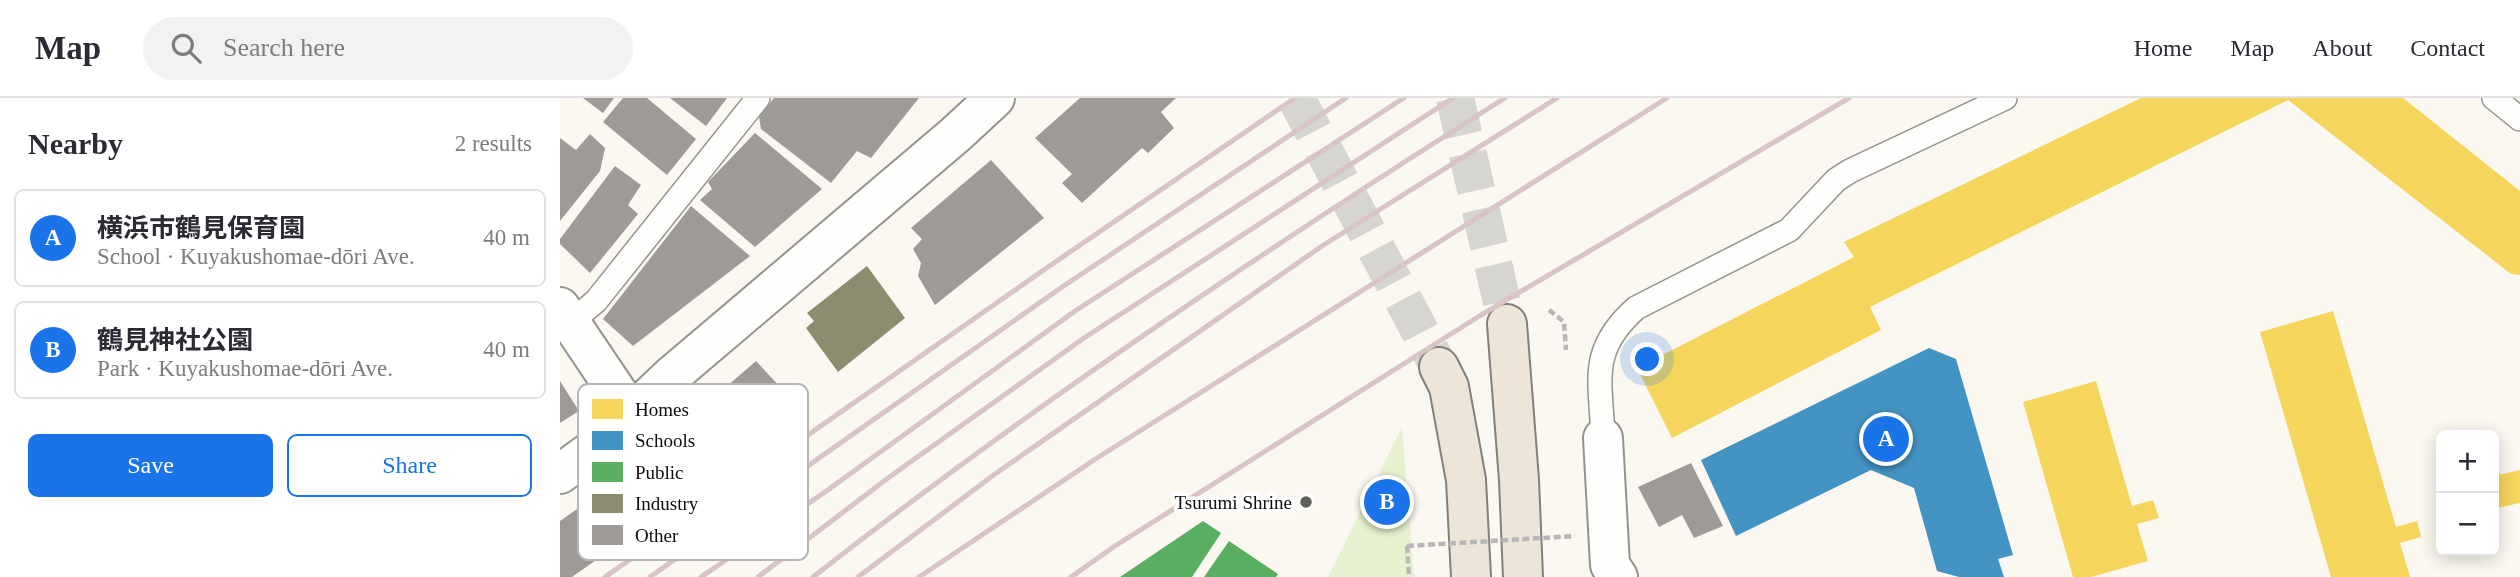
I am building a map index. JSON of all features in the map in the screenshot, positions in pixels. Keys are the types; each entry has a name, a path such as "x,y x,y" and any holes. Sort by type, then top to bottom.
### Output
{"main road":[{"path":"1507,324 1519,480 1523,577"},
{"path":"1439,367 1450,387 1466,481 1471,577"}],"street":[{"path":"663,384 995,98"},
{"path":"565,315 612,384"},
{"path":"1603,438 1609,565 1618,577"},
{"path":"560,474 578,461"}],"lane":[{"path":"565,315 596,301 758,98"},
{"path":"1603,438 1600,360 1618,324 1636,308 1789,230 1836,180 1850,171 2005,98"},
{"path":"2494,98 2520,119"}],"path":[{"path":"1546,303 1548,309 1564,322 1566,343"},
{"path":"1409,577 1407,546 1575,536"}],"green space":[{"path":"1402,427 1414,577 1328,577"}],"building: Homes":[{"path":"2141,98 2403,98 2520,191 2520,275 2511,274 2288,100 1870,307 1881,330 1672,438 1637,368 1854,257 1844,242"},
{"path":"2333,311 2396,527 2417,521 2421,537 2400,543 2410,577 2331,577 2260,332"},
{"path":"2096,381 2132,506 2153,500 2159,518 2137,524 2148,561 2091,577 2073,577 2023,402"},
{"path":"2520,470 2520,503 2499,508 2499,475"}],"building: Schools":[{"path":"1929,348 1956,359 2013,555 1998,559 2004,577 1959,577 1937,571 1914,488 1871,470 1736,536 1701,460"}],"building: Public":[{"path":"1203,521 1221,533 1192,577 1120,577"},
{"path":"1229,541 1278,574 1276,577 1204,577"}],"building: Industry":[{"path":"867,266 905,318 838,372 806,328 814,321 807,313"}],"building: Other":[{"path":"583,98 614,98 603,113"},
{"path":"623,98 647,98 696,139 667,175 603,122"},
{"path":"670,98 727,98 706,126"},
{"path":"774,98 919,98 871,158 857,151 831,183 761,129 759,117"},
{"path":"1080,98 1176,98 1161,112 1174,128 1148,153 1142,148 1082,203 1062,183 1072,174 1035,138"},
{"path":"755,133 822,189 755,247 700,200 712,189 708,182"},
{"path":"590,134 605,148 600,171 560,221 560,138 576,150"},
{"path":"991,160 1044,218 935,305 918,276 921,263 913,249 922,239 911,228"},
{"path":"615,166 641,185 628,205 638,214 590,273 560,244 560,239"},
{"path":"691,206 750,256 633,346 603,319"},
{"path":"756,361 777,384 730,384"},
{"path":"560,381 578,412 560,423"},
{"path":"1691,463 1723,526 1694,538 1682,515 1659,527 1638,487"},
{"path":"578,508 578,560 596,560 572,577 560,577 560,521"}],"tunnel":[{"path":"1296,98 1439,367"},
{"path":"1455,98 1507,324"}],"railway":[{"path":"808,435 1295,98"},
{"path":"808,466 1062,287 1346,98"},
{"path":"808,504 1075,311 1404,98"},
{"path":"808,539 888,478 1084,338 1453,98"},
{"path":"813,577 981,450 1153,329 1505,98"},
{"path":"858,577 995,474 1322,246 1557,98"},
{"path":"919,577 1097,458 1667,98"},
{"path":"1071,577 1115,546 1481,315 1849,98"},
{"path":"605,577 629,560"},
{"path":"650,577 674,560"},
{"path":"701,577 726,560"},
{"path":"758,577 780,560"}],"place":[{"name":"横浜市鶴見保育園","path":"1886,439"},
{"name":"Tsurumi Shrine","path":"1306,502"},
{"name":"鶴見神社公園","path":"1387,502"}]}
